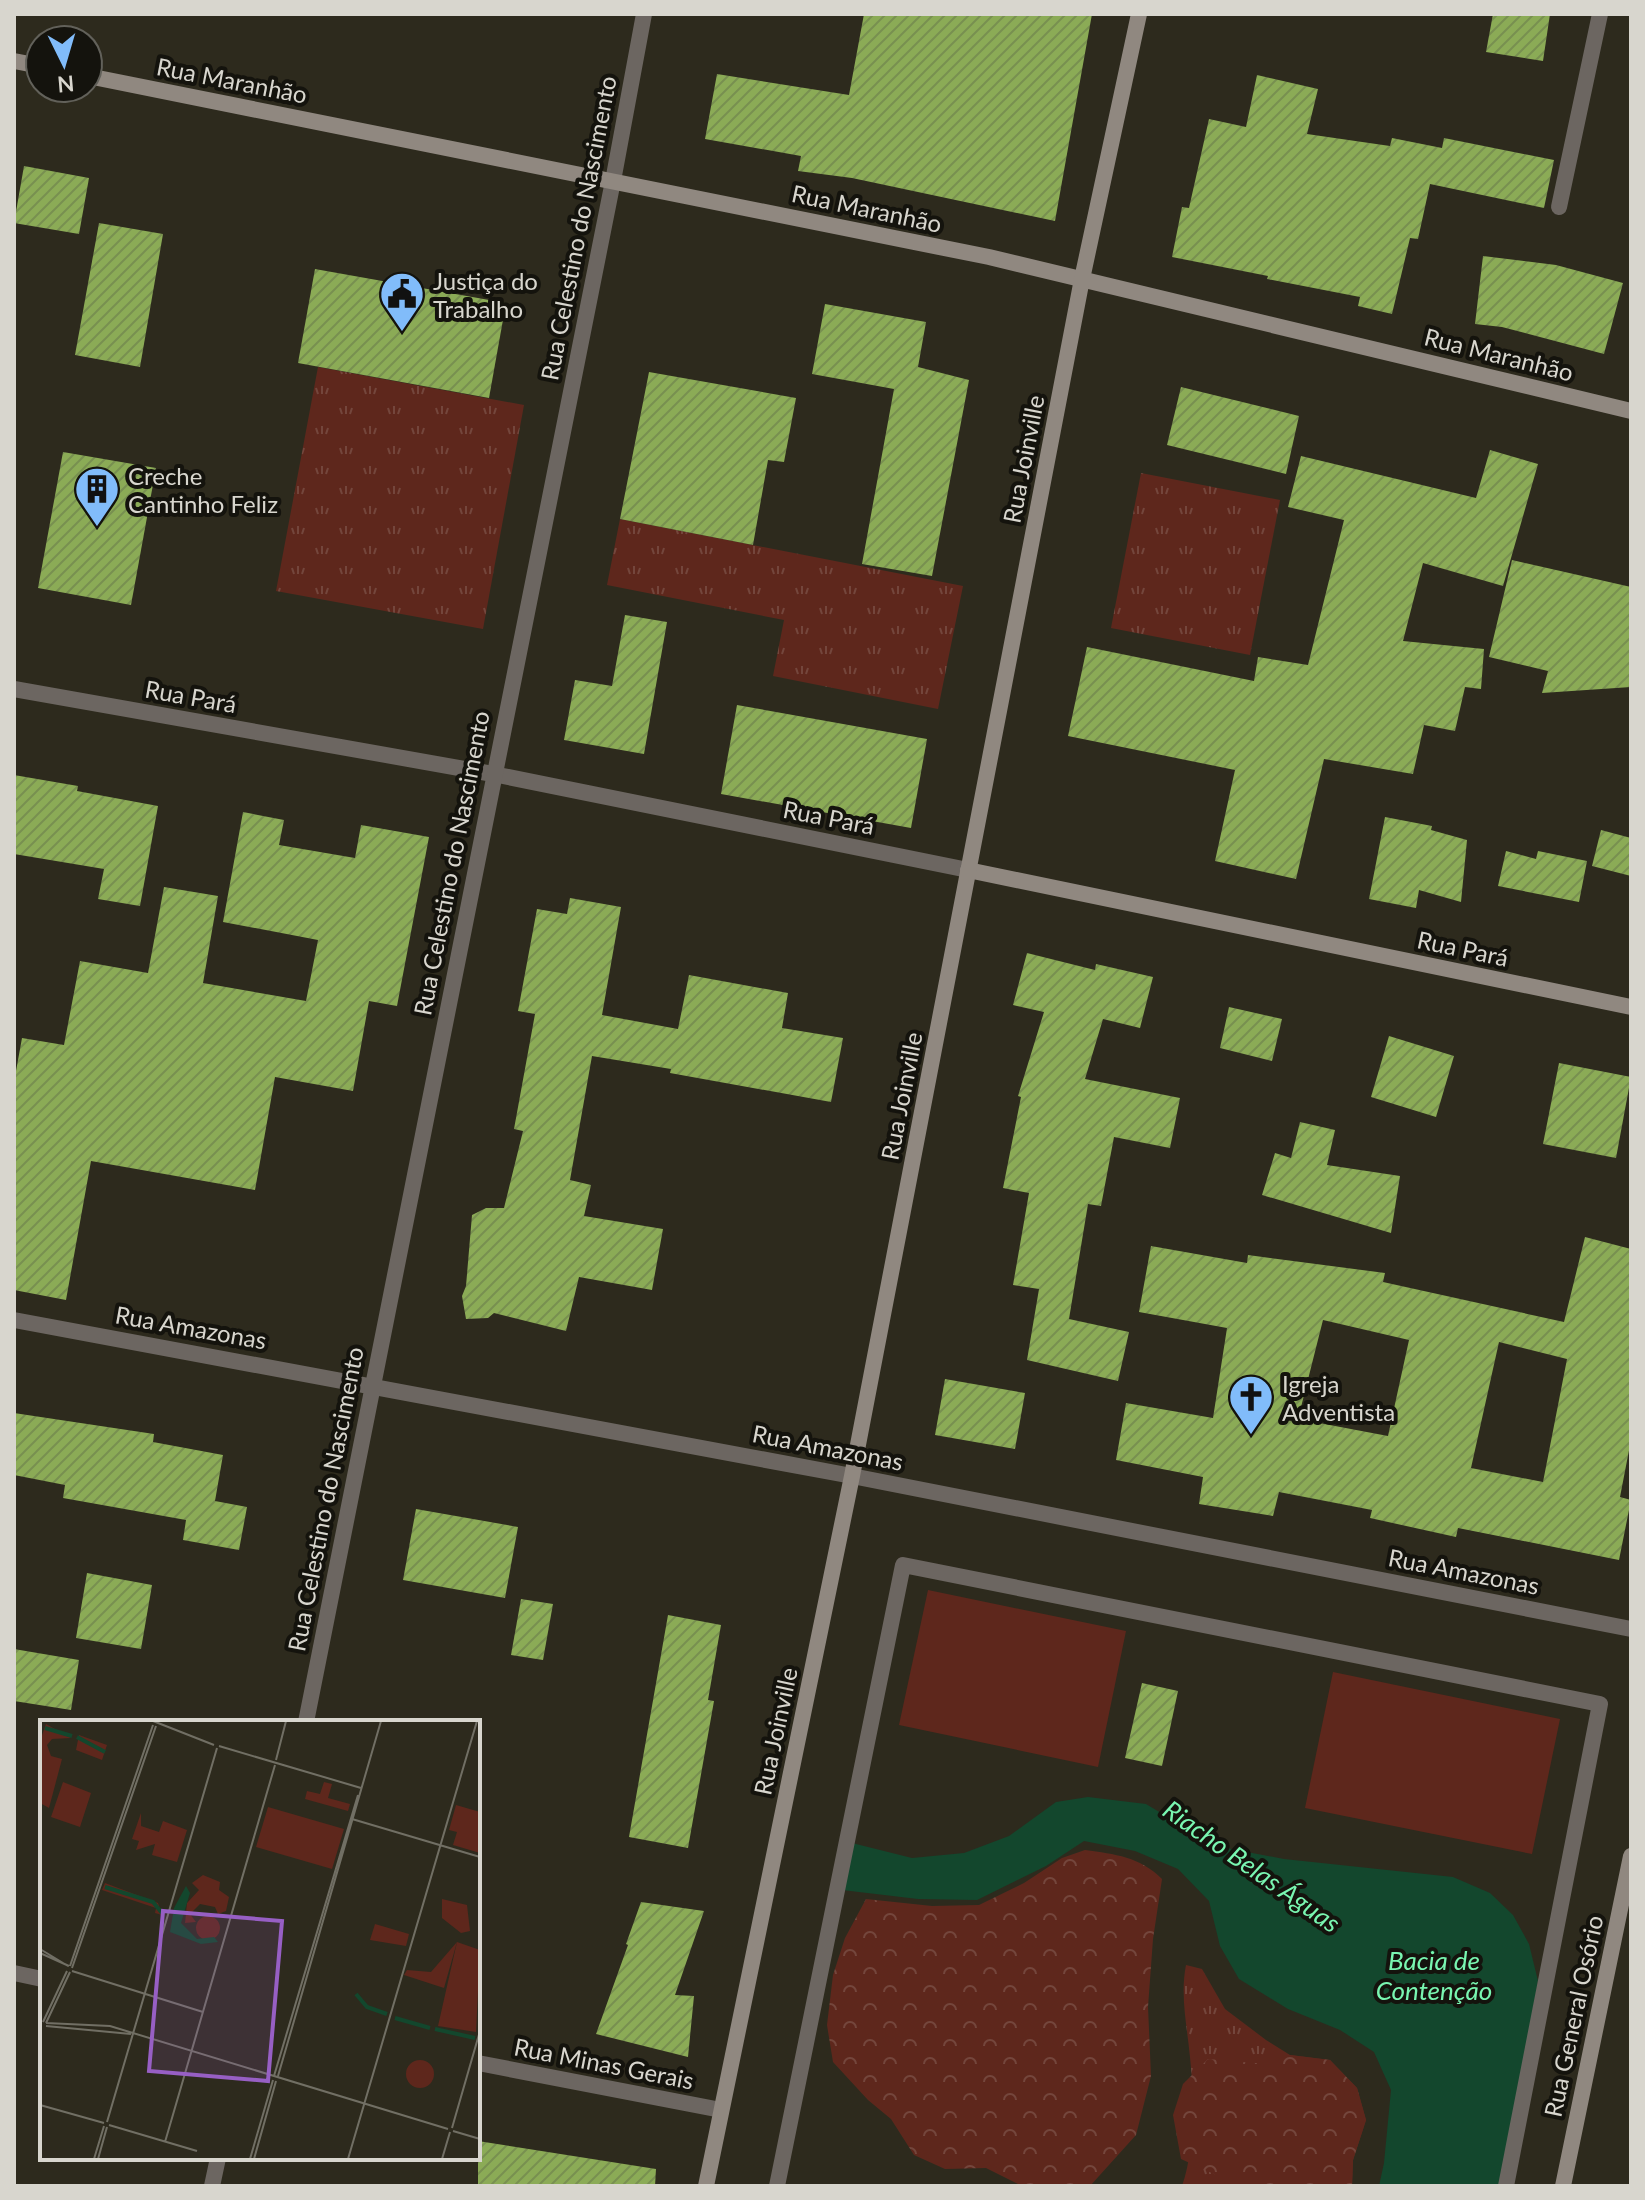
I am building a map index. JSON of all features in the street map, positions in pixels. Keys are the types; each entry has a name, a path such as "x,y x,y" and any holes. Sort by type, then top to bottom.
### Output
{"street":[{"name":"Rua Celestino do Nascimento","path":"306,1720 644,14"},
{"name":"Rua Joinville","path":"706,2186 852,1476 1082,279 1139,14"},
{"path":"1559,207 1600,14"},
{"name":"Rua Maranhão","path":"104,79 989,257 1631,411"},
{"name":"Rua Pará","path":"14,689 493,774 1631,1007"},
{"name":"Rua Amazonas","path":"14,1320 852,1476 1631,1629"},
{"path":"777,2186 903,1565 1600,1704 1506,2186"},
{"name":"Rua General Osório","path":"1563,2186 1631,1856"},
{"path":"14,1973 40,1979"},
{"name":"Rua Minas Gerais","path":"480,2063 721,2110"},
{"path":"212,2186 218,2160"}],"green space":[{"path":"318,367 524,405 483,629 276,591"},
{"path":"1141,473 1280,500 1250,655 1111,628"},
{"path":"620,519 963,586 938,709 773,676 784,620 607,585"},
{"path":"928,1590 1126,1631 1098,1767 899,1725"},
{"path":"1333,1672 1560,1719 1532,1854 1305,1808"},
{"path":"1085,1850 1136,1861 1162,1879 1153,1939 1148,2007 1151,2076 1136,2135 1090,2186 1022,2186 986,2168 945,2169 914,2155 891,2119 868,2100 833,2062 827,2025 833,1975 845,1938 866,1899 932,1906 979,1905 1024,1883 1062,1858"},
{"path":"1186,1965 1202,1969 1225,2009 1266,2040 1290,2055 1330,2060 1357,2088 1366,2120 1353,2160 1352,2186 1182,2186 1189,2156 1193,2105 1184,1999"},
{"path":"1290,2055 1330,2060 1357,2088 1366,2120 1353,2160 1352,2186 1267,2186 1250,2174 1216,2175 1181,2159 1173,2115 1183,2084 1208,2059 1267,2064"}],"water":[{"name":"Bacia de Contenção","path":"1088,1797 1146,1804 1191,1831 1231,1849 1284,1859 1453,1877 1490,1893 1513,1915 1529,1944 1538,1981 1502,2186 1379,2186 1391,2090 1374,2052 1340,2030 1288,2009 1239,1979 1220,1946 1209,1901 1178,1869 1135,1851 1084,1841 1046,1866 977,1900 918,1899 842,1890 852,1843 912,1858 964,1853 1009,1836 1056,1802"}],"building":[{"path":"864,14 1092,14 1055,221 852,178 798,171 801,156 705,139 717,74 849,95"},
{"path":"1493,14 1550,14 1543,61 1486,52"},
{"path":"1257,75 1318,89 1307,134 1390,146 1392,138 1442,148 1444,138 1554,160 1544,208 1430,184 1418,239 1410,238 1392,314 1358,306 1360,297 1172,257 1182,207 1189,208 1209,119 1246,127"},
{"path":"24,166 89,178 79,234 14,223"},
{"path":"99,223 163,234 140,367 75,355"},
{"path":"1483,256 1556,265 1623,283 1604,354 1502,327 1475,324"},
{"name":"Justiça do Trabalho","path":"315,269 506,303 489,398 298,363"},
{"path":"825,304 926,322 918,367 969,380 932,576 862,564 894,389 812,374"},
{"path":"649,372 796,398 784,462 768,460 753,545 620,519"},
{"path":"1181,387 1299,416 1286,474 1167,445"},
{"path":"1490,450 1538,464 1503,586 1423,563 1403,641 1484,649 1481,689 1465,687 1455,731 1424,725 1413,774 1324,759 1296,879 1215,861 1235,770 1068,736 1087,647 1254,681 1258,657 1308,665 1344,520 1288,507 1301,456 1476,498"},
{"name":"Creche Cantinho Feliz","path":"63,452 156,468 131,605 38,588"},
{"path":"1512,560 1631,587 1631,687 1542,693 1548,671 1489,657"},
{"path":"625,615 667,622 644,754 564,740 575,680 612,686"},
{"path":"737,705 927,739 911,828 721,794"},
{"path":"14,775 78,786 77,791 158,806 140,906 98,899 104,869 14,854"},
{"path":"243,812 284,820 279,845 355,858 361,825 429,837 397,1006 369,1001 353,1091 275,1077 255,1190 91,1161 66,1300 14,1290 14,1082 22,1038 64,1045 80,961 148,973 164,887 218,896 203,983 306,1001 318,940 223,922"},
{"path":"1385,817 1432,826 1431,830 1467,840 1461,902 1419,890 1416,908 1369,899"},
{"path":"1601,830 1631,838 1631,876 1592,866"},
{"path":"1506,851 1536,859 1538,851 1587,861 1579,902 1498,886"},
{"path":"570,898 621,907 602,1015 678,1029 689,975 788,993 782,1028 843,1038 831,1102 592,1056 570,1180 591,1185 584,1216 663,1229 652,1290 579,1277 566,1331 494,1313 488,1318 466,1319 462,1296 466,1286 472,1215 486,1208 504,1208 523,1131 514,1129 535,1014 518,1011 537,909 567,914"},
{"path":"1027,953 1095,970 1096,964 1153,977 1140,1028 1103,1019 1085,1079 1180,1098 1170,1148 1114,1137 1101,1206 1088,1204 1069,1319 1129,1332 1118,1381 1027,1360 1039,1289 1013,1285 1029,1193 1003,1188 1021,1097 1018,1096 1044,1012 1013,1005"},
{"path":"1229,1007 1282,1019 1272,1061 1220,1048"},
{"path":"1389,1036 1454,1056 1436,1117 1371,1097"},
{"path":"1559,1063 1631,1077 1616,1158 1543,1144"},
{"path":"1300,1122 1335,1130 1327,1165 1400,1176 1391,1233 1262,1195 1275,1153 1291,1158"},
{"path":"1585,1237 1631,1249 1631,1440 1620,1497 1631,1500 1619,1560 1458,1528 1456,1537 1370,1518 1372,1510 1279,1492 1273,1516 1199,1504 1203,1477 1116,1460 1126,1403 1213,1418 1227,1328 1139,1312 1151,1246 1247,1263 1248,1255 1385,1273 1383,1282 1564,1322","holes":["1323,1320 1409,1340 1388,1436 1298,1419","1499,1342 1567,1359 1543,1482 1471,1468"]},
{"path":"945,1379 1025,1393 1015,1449 935,1435"},
{"path":"14,1413 154,1434 153,1442 223,1455 215,1501 247,1507 239,1550 183,1540 186,1520 63,1498 65,1485 14,1475"},
{"path":"416,1509 518,1527 505,1598 403,1580"},
{"path":"87,1573 152,1585 141,1649 76,1638"},
{"path":"521,1599 553,1604 543,1660 511,1655"},
{"path":"668,1615 721,1625 708,1700 714,1701 688,1848 629,1837"},
{"path":"14,1649 79,1660 71,1710 14,1701"},
{"path":"1142,1683 1178,1691 1162,1766 1125,1758"},
{"path":"641,1902 704,1911 675,1995 694,1996 688,2057 596,2034"},
{"path":"480,2141 656,2169 655,2186 478,2186"}],"place":[{"name":"Justiça do Trabalho","path":"402,333"},
{"name":"Creche Cantinho Feliz","path":"97,528"},
{"name":"Igreja Adventista","path":"1251,1436"}],"water label":[{"name":"Riacho Belas Águas","path":"1252,1866"}]}
